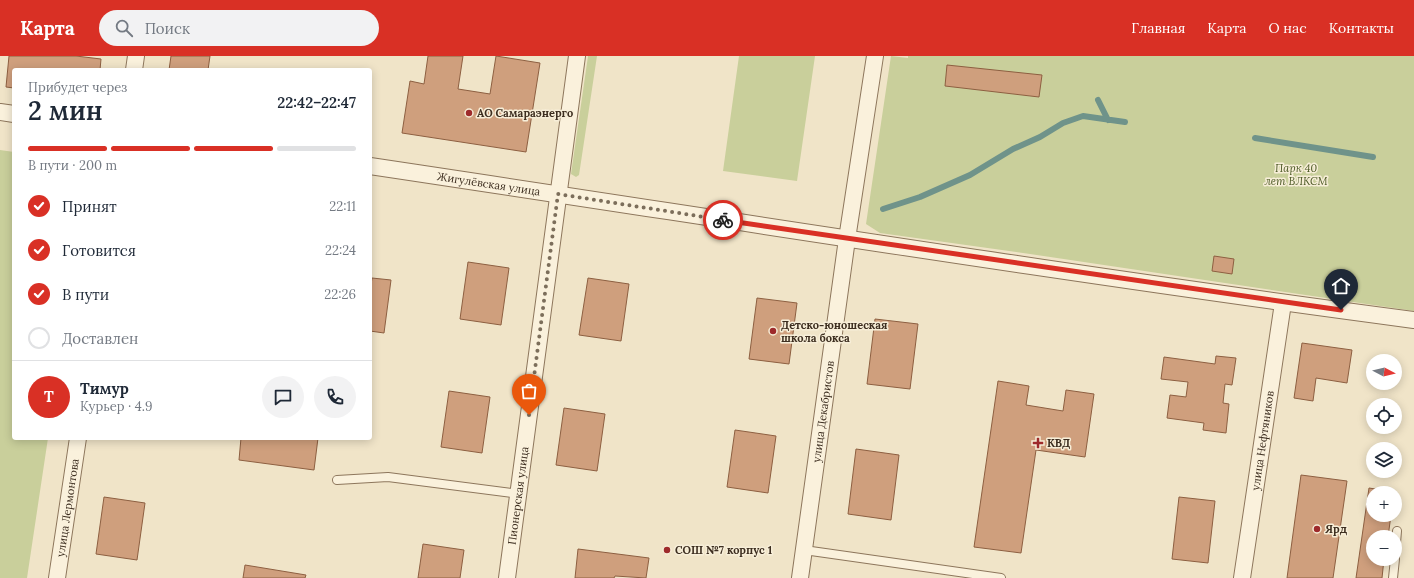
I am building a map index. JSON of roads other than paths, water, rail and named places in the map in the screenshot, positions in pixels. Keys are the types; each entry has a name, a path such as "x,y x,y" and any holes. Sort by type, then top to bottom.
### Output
{"street":[{"path":"134,68 136,56"},
{"name":"Пионерская улица","path":"507,578 577,56"},
{"name":"улица Декабристов","path":"800,578 847,239 875,56"},
{"path":"0,112 12,114"},
{"name":"Жигулёвская улица","path":"372,166 847,239 1283,303 1414,320"},
{"name":"улица Нефтяников","path":"1242,578 1283,303"},
{"name":"улица Лермонтова","path":"57,578 78,440"}],"lane":[{"path":"337,480 388,477 519,494"},
{"path":"804,550 1001,578"},
{"path":"1393,578 1394,566"}],"waterway":[{"path":"1098,100 1108,120"},
{"path":"883,209 920,197 970,175 1013,149 1040,137 1063,123 1083,116 1125,122"},
{"path":"1255,138 1373,157"}],"place":[{"name":"АО Самараэнерго","path":"469,113"},
{"name":"Детско-юношеская школа бокса","path":"773,331"},
{"name":"КВД","path":"1038,443"},
{"name":"Ярд","path":"1317,529"},
{"name":"СОШ №7 корпус 1","path":"667,550"}],"park label":[{"name":"Парк 40 лет ВЛКСМ","path":"1296,174"}]}
